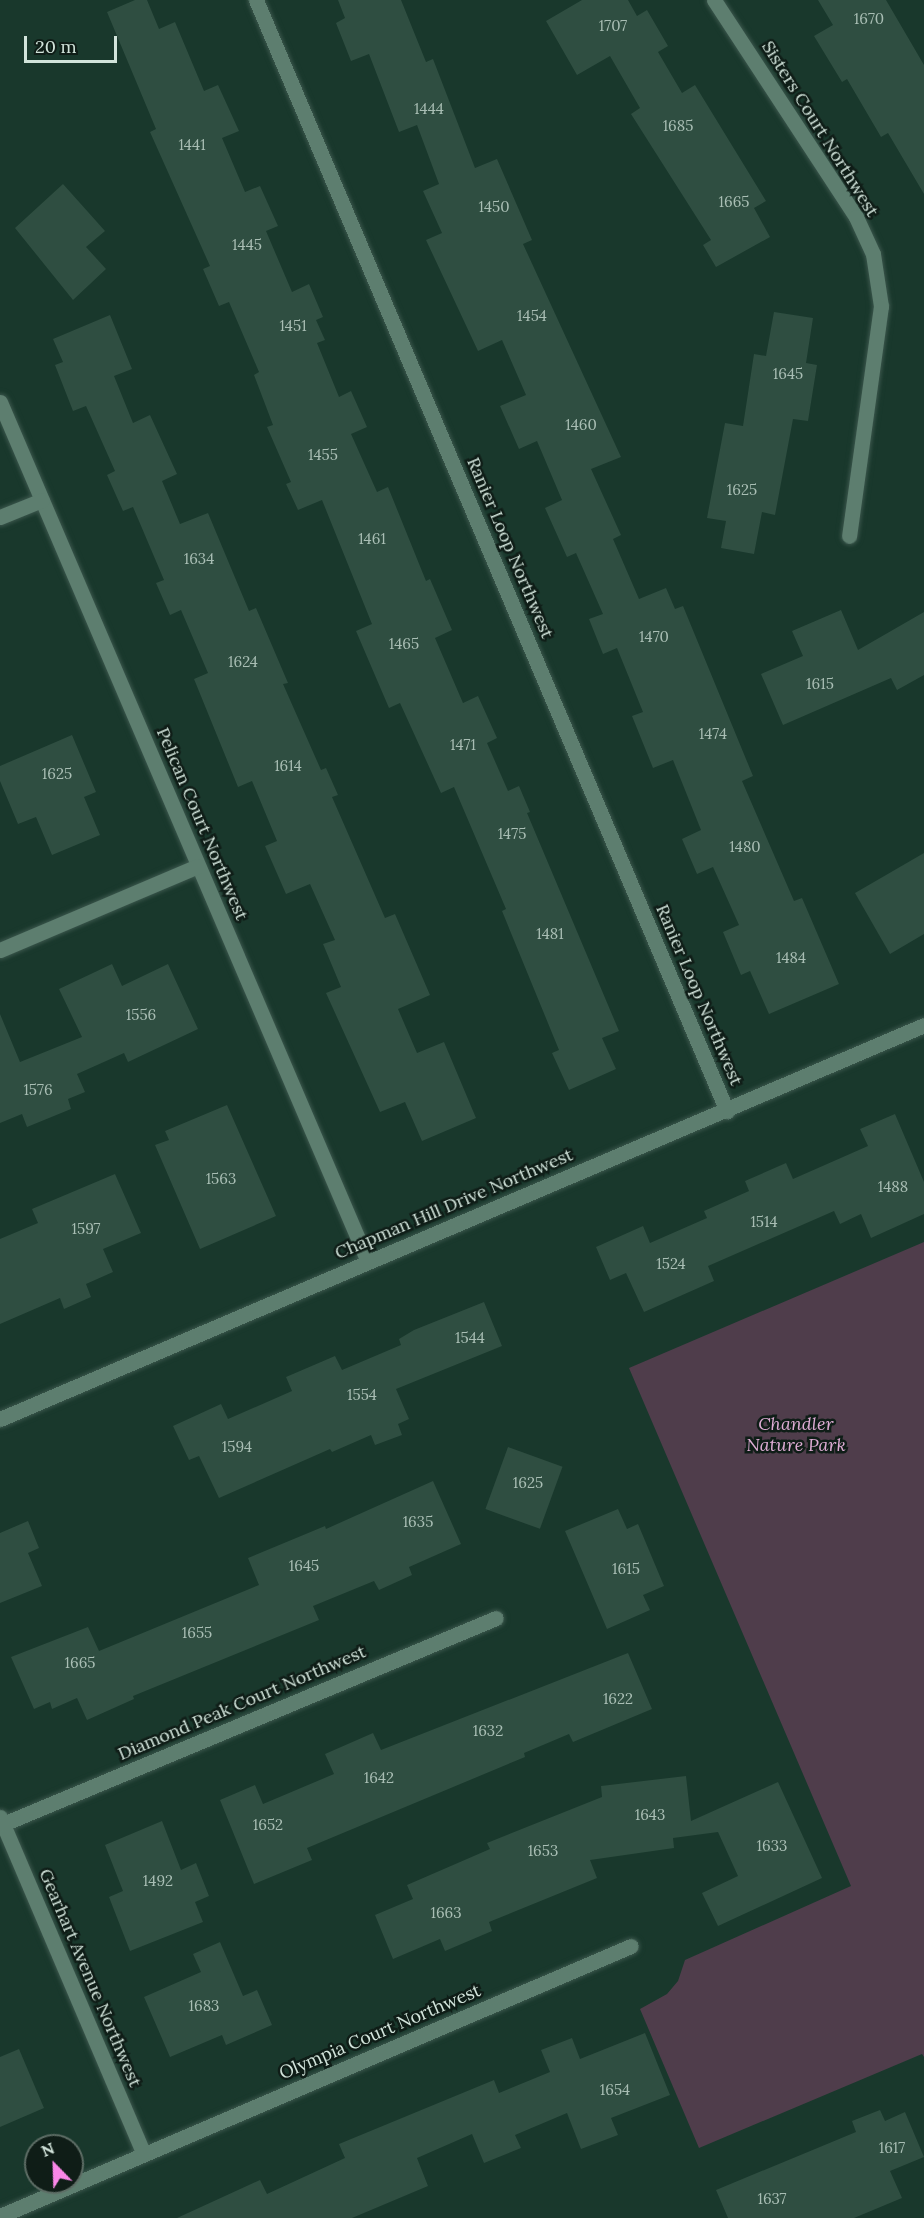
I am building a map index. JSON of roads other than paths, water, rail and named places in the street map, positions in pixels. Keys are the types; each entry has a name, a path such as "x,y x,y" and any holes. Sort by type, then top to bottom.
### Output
{"street":[{"name":"Ranier Loop Northwest","path":"256,0 727,1111"},
{"name":"Sisters Court Northwest","path":"714,0 856,217 873,254 881,306 849,536"},
{"name":"Pelican Court Northwest","path":"0,402 368,1262"},
{"path":"0,517 42,500"},
{"path":"0,950 198,866"},
{"name":"Chapman Hill Drive Northwest","path":"0,1419 727,1111 924,1025"},
{"name":"Diamond Peak Court Northwest","path":"2,1820 496,1618"},
{"name":"Gearhart Avenue Northwest","path":"2,1820 144,2154"},
{"name":"Olympia Court Northwest","path":"0,2216 631,1946"}],"park label":[{"name":"Chandler Nature Park","path":"796,1435"}]}
